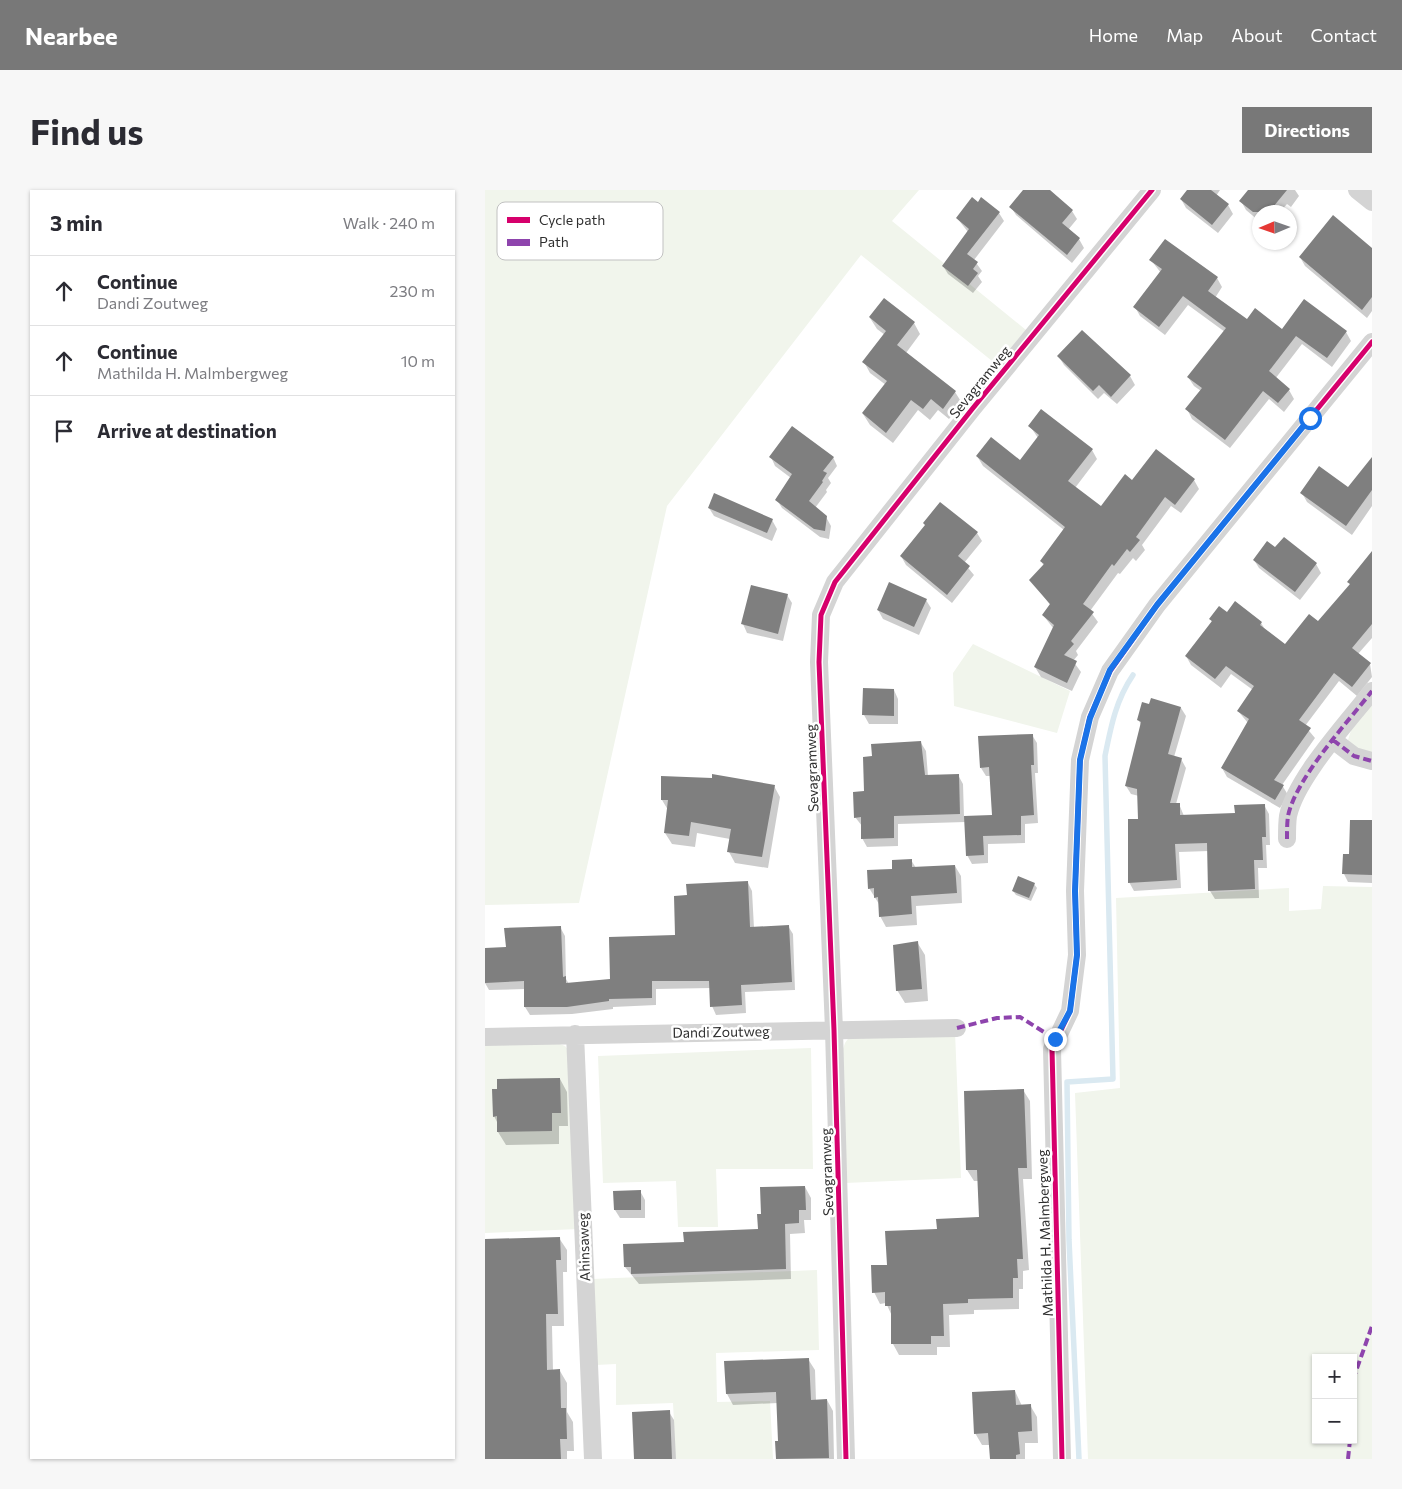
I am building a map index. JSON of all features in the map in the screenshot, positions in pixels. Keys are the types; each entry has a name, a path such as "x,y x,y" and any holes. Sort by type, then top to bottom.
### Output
{"street":[{"name":"Sevagramweg","path":"846,1459 834,1030 819,662 821,615 835,582 973,408 1152,190"},
{"path":"1357,190 1372,202"},
{"name":"Mathilda H. Malmbergweg","path":"1063,1459 1051,1049 1070,1011 1077,955 1075,891 1080,760 1090,718 1110,670 1157,605 1372,342"},
{"path":"1287,839 1288,816 1297,793 1333,740 1372,691"},
{"path":"1333,740 1354,756 1372,761"},
{"name":"Dandi Zoutweg","path":"485,1037 957,1028"},
{"name":"Ahinsaweg","path":"575,1034 593,1459"}],"shaded area":[{"path":"485,190 919,190 892,221 1026,330 997,365 861,255 667,506 579,903 485,905"},
{"path":"973,644 1070,691 1057,733 954,706 953,673"},
{"path":"1372,703 1372,756 1351,745 1348,740 1353,724"},
{"path":"1323,886 1372,887 1372,1459 1088,1459 1075,1093 1120,1088 1116,898 1289,888 1289,911 1321,909"},
{"path":"955,1032 961,1178 845,1183 841,1055 845,1043 850,1036"},
{"path":"557,1043 565,1046 569,1051 578,1229 485,1233 485,1045"},
{"path":"811,1048 813,1169 716,1169 718,1227 678,1227 676,1181 603,1183 598,1056"},
{"path":"817,1270 819,1350 716,1353 717,1402 770,1401 773,1459 676,1459 673,1403 616,1405 616,1364 596,1365 592,1279"}],"building":[{"path":"1023,190 1050,190 1073,210 1062,223 1080,238 1067,255 1009,207"},
{"path":"1187,190 1211,190 1229,204 1212,225 1180,199"},
{"path":"1248,190 1287,190 1275,205 1252,205 1252,211 1239,201"},
{"path":"972,197 978,202 981,197 1000,212 967,254 978,262 973,269 978,273 968,286 942,266 969,229 956,218"},
{"path":"1333,215 1372,248 1372,297 1362,310 1299,257"},
{"path":"1165,239 1218,277 1208,291 1247,319 1255,308 1282,329 1304,299 1347,331 1327,358 1296,336 1269,371 1290,389 1278,403 1263,391 1225,440 1185,409 1202,388 1187,377 1226,328 1183,296 1159,327 1133,307 1162,269 1149,260"},
{"path":"884,298 915,322 897,345 956,391 943,409 931,399 923,409 911,400 886,433 862,413 887,381 862,362 886,331 869,317"},
{"path":"1082,330 1131,375 1111,397 1099,385 1093,391 1057,356"},
{"path":"1041,409 1093,449 1068,481 1101,506 1125,474 1132,480 1156,449 1195,479 1175,505 1165,497 1136,537 1140,540 1130,552 1127,549 1114,566 1112,564 1083,604 1094,612 1071,641 1074,644 1064,655 1077,661 1067,683 1034,667 1054,625 1042,615 1050,604 1029,580 1044,564 1040,561 1065,527 976,456 991,437 1020,460 1039,435 1028,426"},
{"path":"792,426 834,457 823,471 827,473 823,482 809,501 827,516 825,531 814,529 775,500 792,474 769,457"},
{"path":"1372,457 1372,490 1346,526 1300,493 1319,466 1348,487"},
{"path":"714,493 773,519 767,533 708,508"},
{"path":"940,502 978,532 958,556 970,566 947,595 900,556 925,525 923,523"},
{"path":"1284,537 1317,563 1295,592 1253,560 1267,541 1275,547"},
{"path":"1372,551 1372,624 1352,648 1371,663 1352,687 1334,673 1299,720 1311,728 1274,780 1284,785 1275,800 1221,768 1249,719 1237,711 1254,686 1226,666 1215,679 1185,656 1212,621 1209,619 1219,606 1227,612 1235,601 1262,622 1260,625 1285,644 1309,614 1318,621 1350,584 1347,582"},
{"path":"889,582 927,599 914,627 877,610"},
{"path":"751,585 788,594 778,634 741,624"},
{"path":"863,688 894,689 894,716 862,715"},
{"path":"1151,698 1181,707 1168,754 1182,758 1170,803 1180,803 1180,815 1235,813 1234,805 1265,804 1266,837 1262,837 1263,860 1254,860 1255,889 1208,891 1207,843 1175,844 1177,880 1128,883 1128,819 1138,819 1137,789 1125,786 1141,722 1137,720 1142,702 1149,704"},
{"path":"1033,734 1034,765 1031,765 1034,815 1021,816 1021,835 983,836 984,855 966,856 964,816 992,815 989,767 980,768 978,736"},
{"path":"921,741 925,775 959,774 960,814 894,816 894,838 861,839 861,817 854,818 853,792 864,791 863,757 872,756 871,744"},
{"path":"712,774 775,785 762,857 727,852 731,829 691,822 689,836 664,833 668,800 661,800 661,776 712,778"},
{"path":"1350,820 1372,820 1372,875 1342,874 1343,854 1349,854"},
{"path":"912,859 912,867 955,865 957,893 911,896 912,914 879,917 878,897 874,898 874,888 868,889 867,870 892,869 892,860"},
{"path":"1018,876 1035,883 1029,898 1012,891"},
{"path":"748,881 750,927 789,925 792,982 741,985 742,1005 710,1007 709,981 652,981 652,998 609,999 609,1001 567,1007 524,1007 524,981 485,983 485,948 506,947 504,928 561,926 563,977 566,976 566,983 610,979 609,937 675,935 674,896 687,895 686,884"},
{"path":"918,941 922,989 896,991 893,945"},
{"path":"560,1078 561,1113 552,1113 552,1131 497,1132 497,1116 493,1117 492,1089 497,1089 497,1079"},
{"path":"1024,1089 1027,1168 1018,1168 1023,1259 1017,1259 1018,1278 1013,1278 1013,1298 968,1299 968,1303 943,1304 944,1336 931,1336 931,1344 891,1344 891,1306 885,1306 885,1292 872,1293 871,1265 887,1265 885,1231 937,1229 936,1219 979,1217 977,1170 966,1170 964,1091"},
{"path":"805,1186 806,1210 799,1210 799,1223 785,1224 786,1269 631,1274 631,1267 624,1267 623,1244 684,1242 683,1232 758,1229 757,1214 761,1214 760,1187"},
{"path":"641,1190 641,1210 614,1210 613,1191"},
{"path":"560,1237 561,1260 556,1260 558,1314 546,1314 547,1370 560,1369 561,1408 566,1408 567,1439 560,1439 561,1459 485,1459 485,1239"},
{"path":"809,1358 811,1400 827,1399 829,1458 776,1459 775,1441 778,1441 776,1392 726,1394 724,1361"},
{"path":"1015,1390 1016,1405 1031,1404 1032,1431 1018,1432 1020,1454 1016,1455 1016,1459 990,1459 988,1433 974,1434 972,1392"},
{"path":"670,1410 672,1459 634,1459 632,1412"}],"waterway":[{"path":"1079,1459 1069,1240 1067,1082 1113,1079 1105,756 1118,704 1133,675"}],"marked path":[{"path":"1287,839 1288,816 1301,785 1324,751 1372,691"},
{"path":"1333,740 1354,756 1372,761"},
{"path":"957,1028 997,1018 1020,1017 1055,1039"},
{"path":"1357,1368 1372,1326"},
{"path":"1348,1459 1350,1444"}],"cycle path":[{"path":"846,1459 834,1030 819,662 821,615 835,582 973,408 1152,190"},
{"path":"1062,1459 1052,1049 1070,1011 1077,955 1075,891 1080,760 1090,717 1110,671 1157,605 1372,342"}],"route":[{"path":"1055,1039 1070,1011 1077,955 1075,891 1080,760 1090,718 1110,670 1157,605 1310,418"}]}
